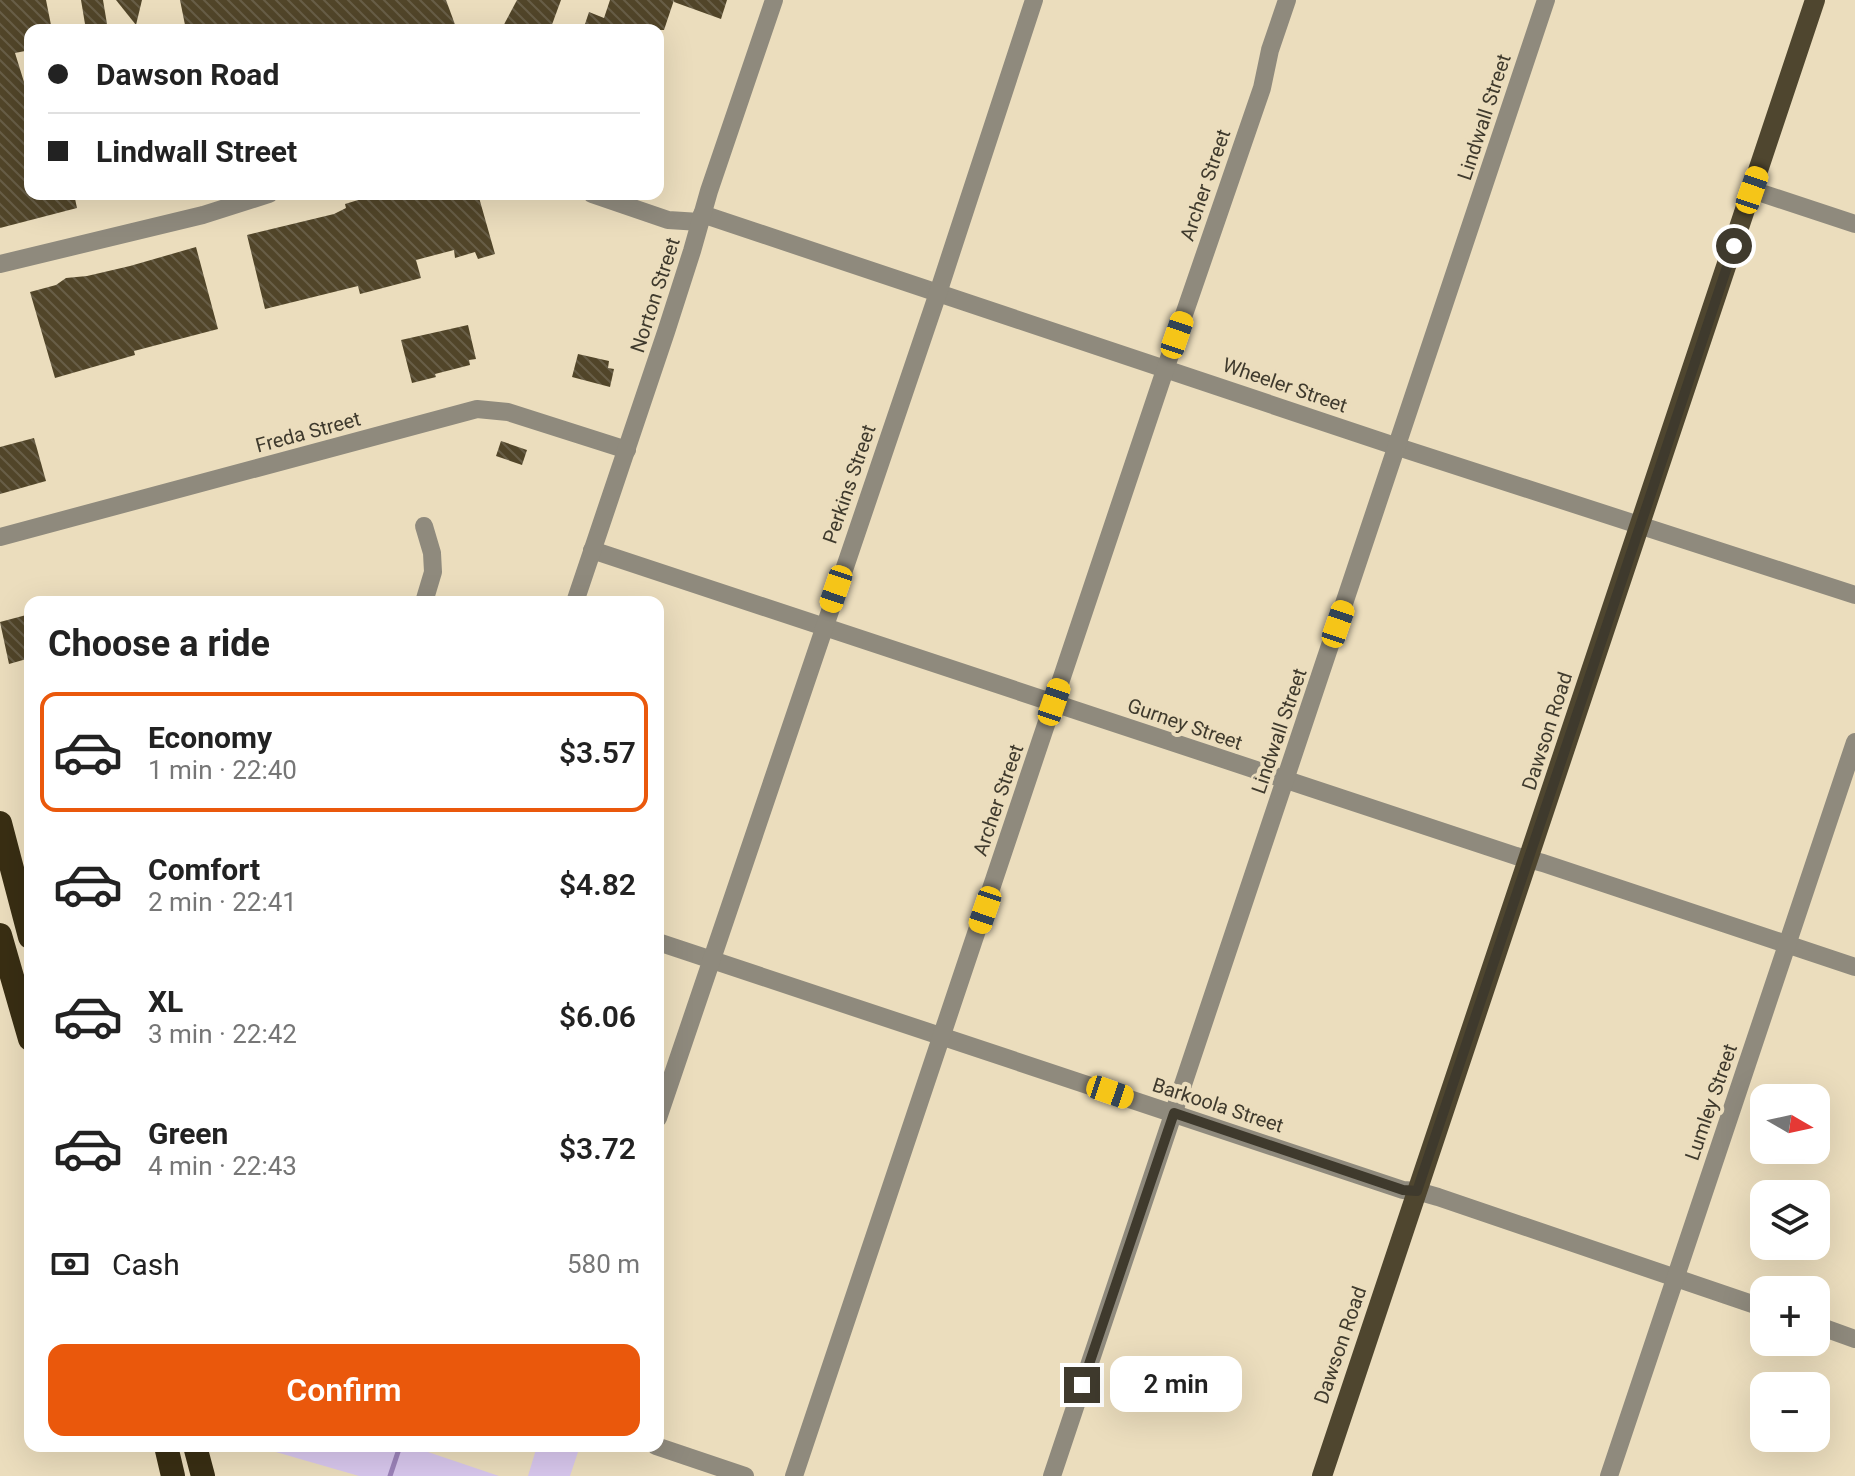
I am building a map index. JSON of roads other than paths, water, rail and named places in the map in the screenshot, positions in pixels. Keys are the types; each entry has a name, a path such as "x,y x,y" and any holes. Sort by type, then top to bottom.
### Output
{"highway":[{"path":"0,823 24,914"},
{"path":"0,935 24,1018"},
{"path":"167,1452 173,1476"},
{"path":"197,1452 203,1476"}],"main road":[{"name":"Dawson Road","path":"1322,1476 1815,0"}],"street":[{"name":"Norton Street","path":"577,596 774,0"},
{"name":"Perkins Street","path":"664,1100 938,293 1034,0"},
{"name":"Archer Street","path":"794,1476 1262,88 1270,50 1287,0"},
{"name":"Lindwall Street","path":"1052,1476 1546,0"},
{"path":"1752,190 1855,224"},
{"path":"0,264 203,215 250,200"},
{"name":"Wheeler Street","path":"610,200 668,220 701,218 938,293 1855,595"},
{"name":"Freda Street","path":"0,537 477,409 508,412 627,450"},
{"path":"424,526 432,553 433,572 426,596"},
{"name":"Gurney Street","path":"592,550 1855,967"},
{"name":"Lumley Street","path":"1609,1476 1855,742"},
{"name":"Barkoola Street","path":"664,944 1750,1303"},
{"path":"1830,1330 1855,1339"},
{"path":"664,1449 745,1476"}],"waterway":[{"path":"390,1476 398,1452"}]}
